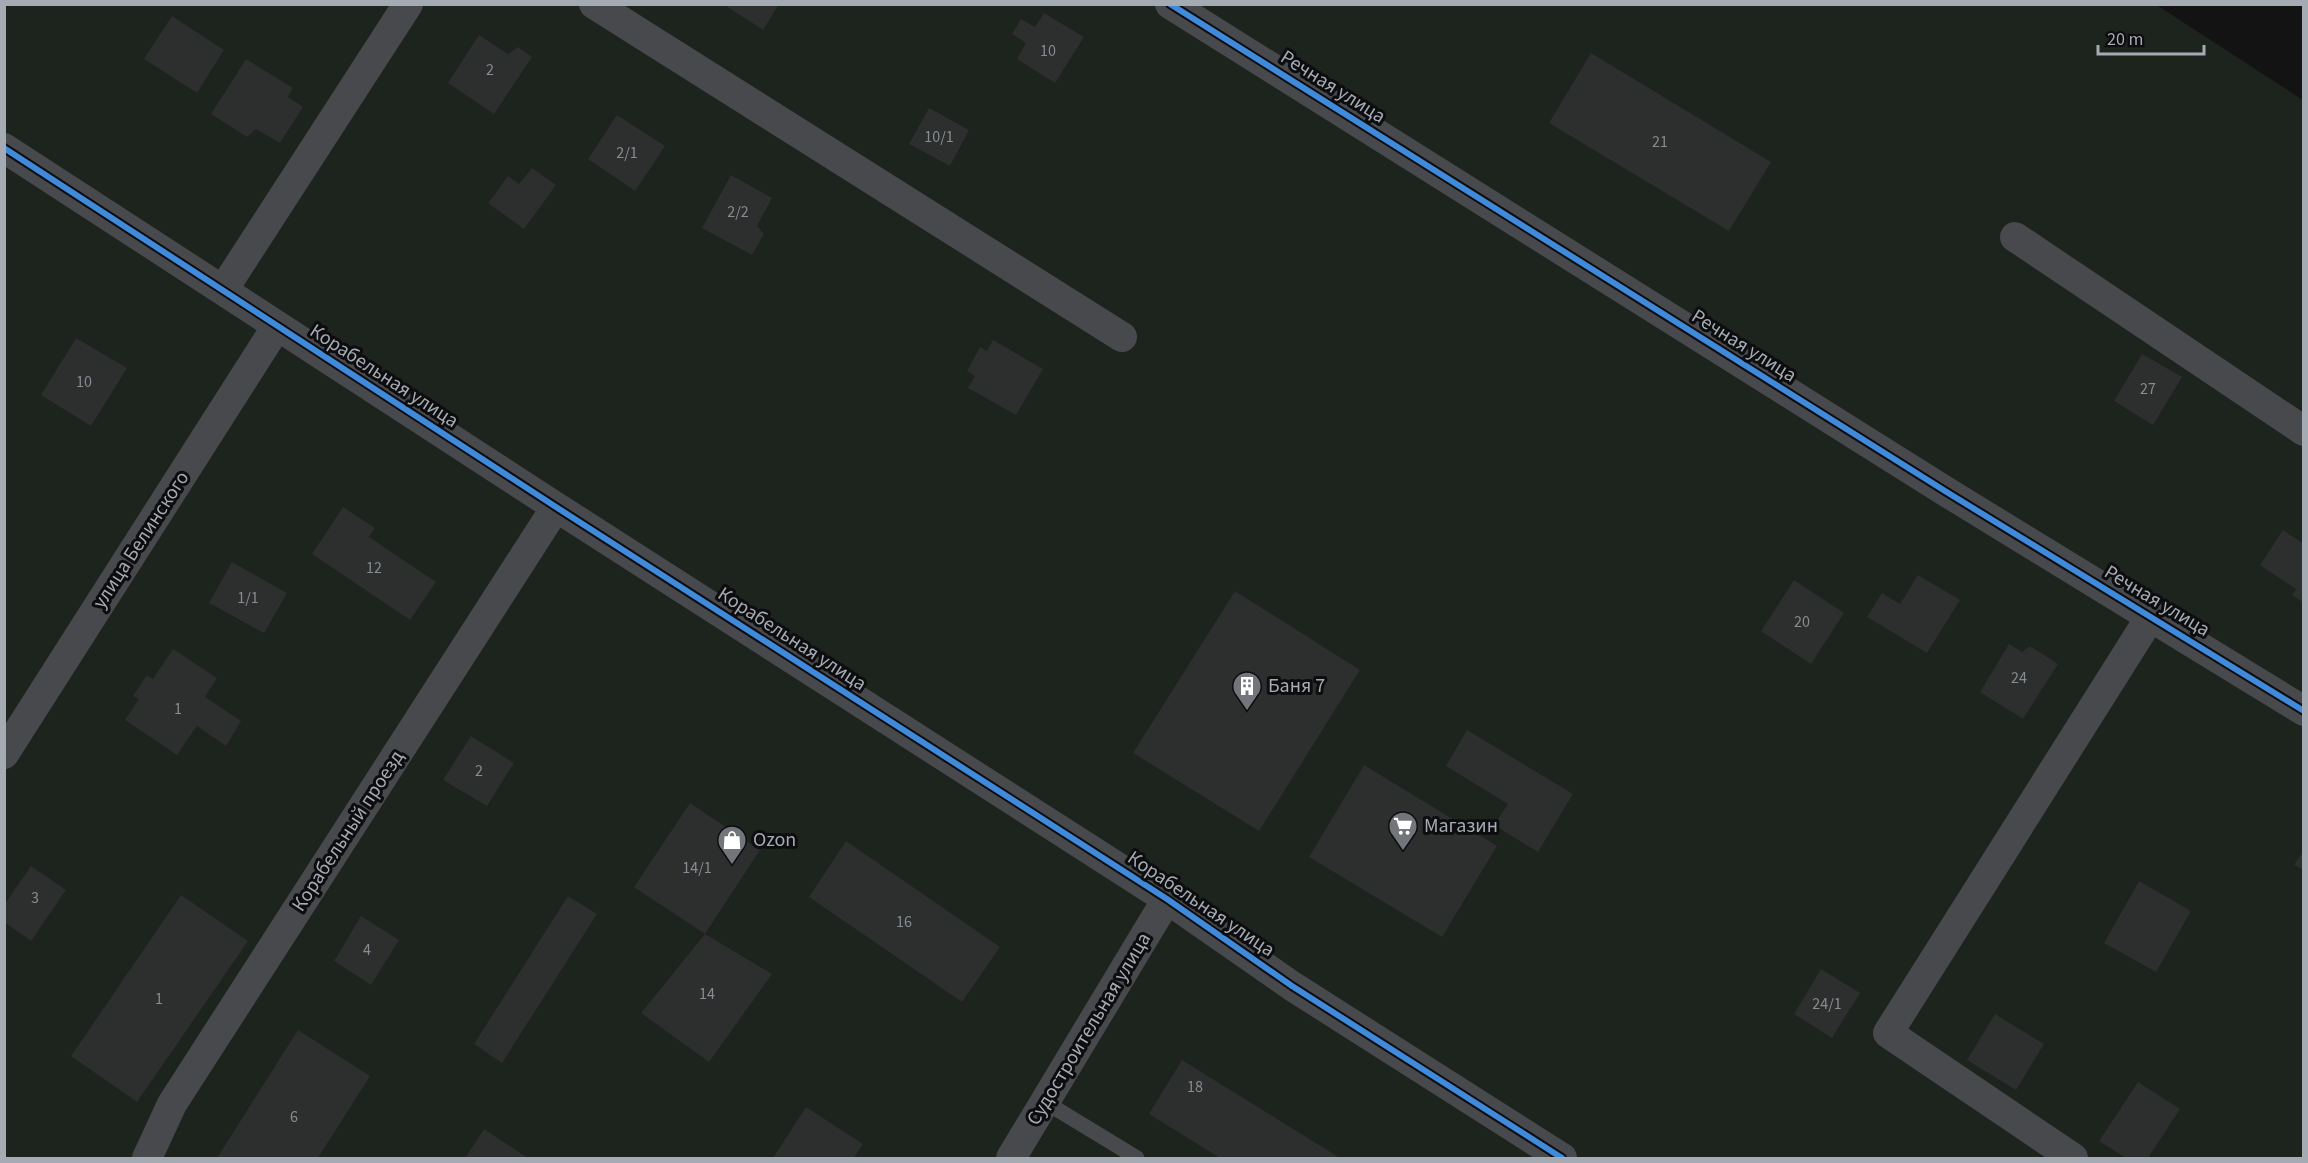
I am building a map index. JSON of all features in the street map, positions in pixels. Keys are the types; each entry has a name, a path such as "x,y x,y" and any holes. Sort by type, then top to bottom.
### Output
{"street":[{"path":"223,290 408,4"},
{"path":"594,4 1122,337"},
{"name":"Речная улица","path":"1170,4 1945,491 2304,711"},
{"name":"Корабельная улица","path":"4,147 556,507 1167,899 1292,986 1562,1158"},
{"path":"2015,237 2304,431"},
{"name":"улица Белинского","path":"4,754 277,326"},
{"name":"Корабельный проезд","path":"147,1158 171,1104 556,507"},
{"path":"2073,1158 1888,1033 2151,616"},
{"name":"Судостроительная улица","path":"1011,1158 1167,899"}],"lane":[{"path":"1045,1102 1137,1158"}],"shaded area":[{"path":"2155,4 2303,100 2303,1158 5,1158 5,5"}],"building":[{"path":"723,4 779,4 763,30"},
{"path":"1044,13 1084,37 1055,83 1017,59 1026,43 1012,34 1021,19 1035,27"},
{"path":"172,16 224,50 197,93 144,59"},
{"path":"479,35 508,54 518,47 532,57 494,114 448,83"},
{"path":"1591,53 1771,162 1729,231 1549,123"},
{"path":"246,59 293,88 288,97 303,107 280,143 256,129 247,137 211,114"},
{"path":"929,108 969,130 950,166 909,144"},
{"path":"617,115 665,146 635,191 588,159"},
{"path":"532,168 556,185 524,229 488,203 508,176 519,184"},
{"path":"731,175 772,198 757,226 764,234 752,255 702,228"},
{"path":"76,338 127,368 91,426 41,395"},
{"path":"993,340 1043,369 1016,415 968,388 975,376 967,371 980,347 987,351"},
{"path":"2142,354 2182,377 2153,425 2114,401"},
{"path":"343,507 375,528 369,537 436,582 410,620 312,554"},
{"path":"2283,530 2304,544 2304,603 2292,595 2296,589 2260,565"},
{"path":"232,562 287,593 264,633 209,603"},
{"path":"1918,575 1960,600 1927,653 1867,617 1882,593 1900,604"},
{"path":"1794,580 1844,613 1811,664 1761,631"},
{"name":"Баня 7","path":"1235,591 1360,670 1259,831 1133,753"},
{"path":"2009,644 2022,652 2030,646 2058,664 2023,719 1980,692"},
{"path":"173,649 217,678 205,697 241,721 226,746 197,726 177,755 125,720 139,699 133,696 147,675 153,679"},
{"path":"1467,730 1573,794 1538,852 1494,825 1508,804 1446,766"},
{"path":"471,736 514,763 487,806 443,780"},
{"name":"Магазин","path":"1364,765 1497,846 1442,937 1309,857"},
{"path":"690,803 760,850 705,934 634,887"},
{"path":"846,841 1000,947 962,1002 809,897"},
{"path":"2304,850 2304,870 2294,865"},
{"path":"31,866 66,890 31,941 4,922 4,905"},
{"path":"2139,881 2191,911 2156,972 2104,943"},
{"path":"181,895 248,941 137,1102 71,1056"},
{"path":"568,896 597,914 502,1063 474,1044"},
{"path":"361,916 399,940 371,985 334,961"},
{"path":"705,934 772,974 709,1062 641,1013"},
{"path":"1821,969 1860,993 1832,1038 1794,1014"},
{"path":"1995,1014 2044,1044 2016,1090 1967,1060"},
{"path":"298,1030 370,1076 318,1158 217,1158"},
{"path":"1182,1060 1340,1158 1220,1158 1149,1114"},
{"path":"2138,1082 2180,1109 2148,1158 2126,1158 2099,1141"},
{"path":"806,1107 863,1144 854,1158 773,1158"},
{"path":"484,1129 528,1158 465,1158"}],"cycle path":[{"path":"1170,4 1945,491 2304,711"},
{"path":"4,148 556,507 1167,899 1292,986 1562,1158"}],"place":[{"name":"Баня 7","path":"1247,712"},
{"name":"Магазин","path":"1403,852"},
{"name":"Ozon","path":"732,866"}]}
